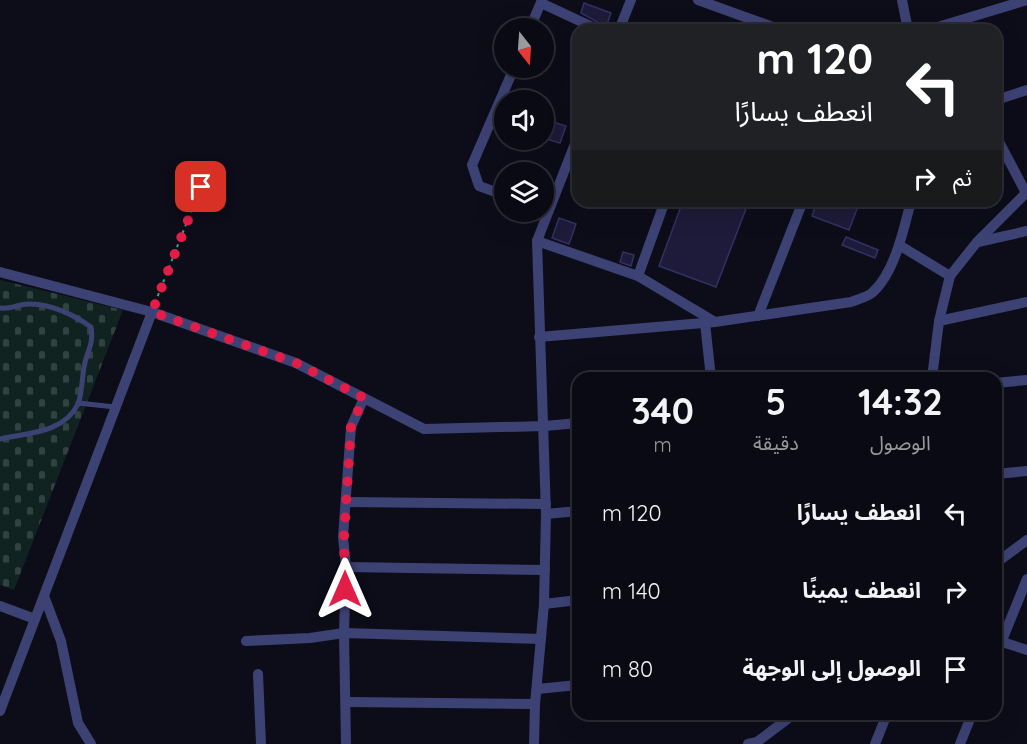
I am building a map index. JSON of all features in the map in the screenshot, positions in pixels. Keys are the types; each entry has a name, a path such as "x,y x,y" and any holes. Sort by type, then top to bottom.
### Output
{"street":[{"path":"621,24 631,0"},
{"path":"698,0 764,24"},
{"path":"902,0 907,24"},
{"path":"943,24 990,5 1027,0"},
{"path":"535,18 542,2 587,24"},
{"path":"494,191 479,186 472,165 510,78"},
{"path":"1002,98 1027,90"},
{"path":"933,372 939,321 950,276 976,242 1026,193 1002,147"},
{"path":"554,191 572,150"},
{"path":"565,167 572,170"},
{"path":"638,276 659,207"},
{"path":"758,316 801,207"},
{"path":"538,337 710,322 851,302 872,293 885,276 899,245 909,207"},
{"path":"534,744 535,704 544,604 546,509 544,426 538,337 537,241 542,222"},
{"path":"976,242 1027,231"},
{"path":"537,241 638,276 710,322"},
{"path":"899,245 950,276"},
{"path":"0,272 152,312 296,363 424,429 572,424"},
{"path":"939,321 1027,302"},
{"path":"0,711 152,312"},
{"path":"710,322 711,372"},
{"path":"1002,382 1027,380"},
{"path":"346,744 344,537 351,426 364,398"},
{"path":"1002,473 1027,471"},
{"path":"347,502 572,511"},
{"path":"1002,558 1027,540"},
{"path":"346,567 545,570"},
{"path":"1002,633 1027,579"},
{"path":"44,596 61,641 78,723 91,744"},
{"path":"544,604 572,601"},
{"path":"0,606 35,619"},
{"path":"246,641 310,638 344,633 541,639"},
{"path":"1002,641 1027,651"},
{"path":"258,674 261,744"},
{"path":"537,689 572,686"},
{"path":"347,702 535,704"},
{"path":"756,743 786,720"},
{"path":"875,744 885,720"},
{"path":"960,744 970,720"}],"lane":[{"path":"0,308 29,304 55,309 91,327 93,340 85,363 78,403 65,422 50,429 0,439"},
{"path":"78,403 116,407"}],"path":[{"path":"152,312 209,166"}],"green space":[{"path":"0,280 123,310 14,590 0,585"}],"building":[{"path":"584,3 611,13 607,24 601,24 581,13"},
{"path":"554,122 566,126 560,143 554,141"},
{"path":"681,207 747,207 716,287 659,266"},
{"path":"815,207 858,207 849,230 812,216"},
{"path":"559,218 576,224 569,244 552,238"},
{"path":"846,237 878,250 875,258 842,245"},
{"path":"623,252 634,255 631,266 620,262"}],"route":[{"path":"201,187 152,312 296,363 364,398 351,426 344,537 345,589"}]}
